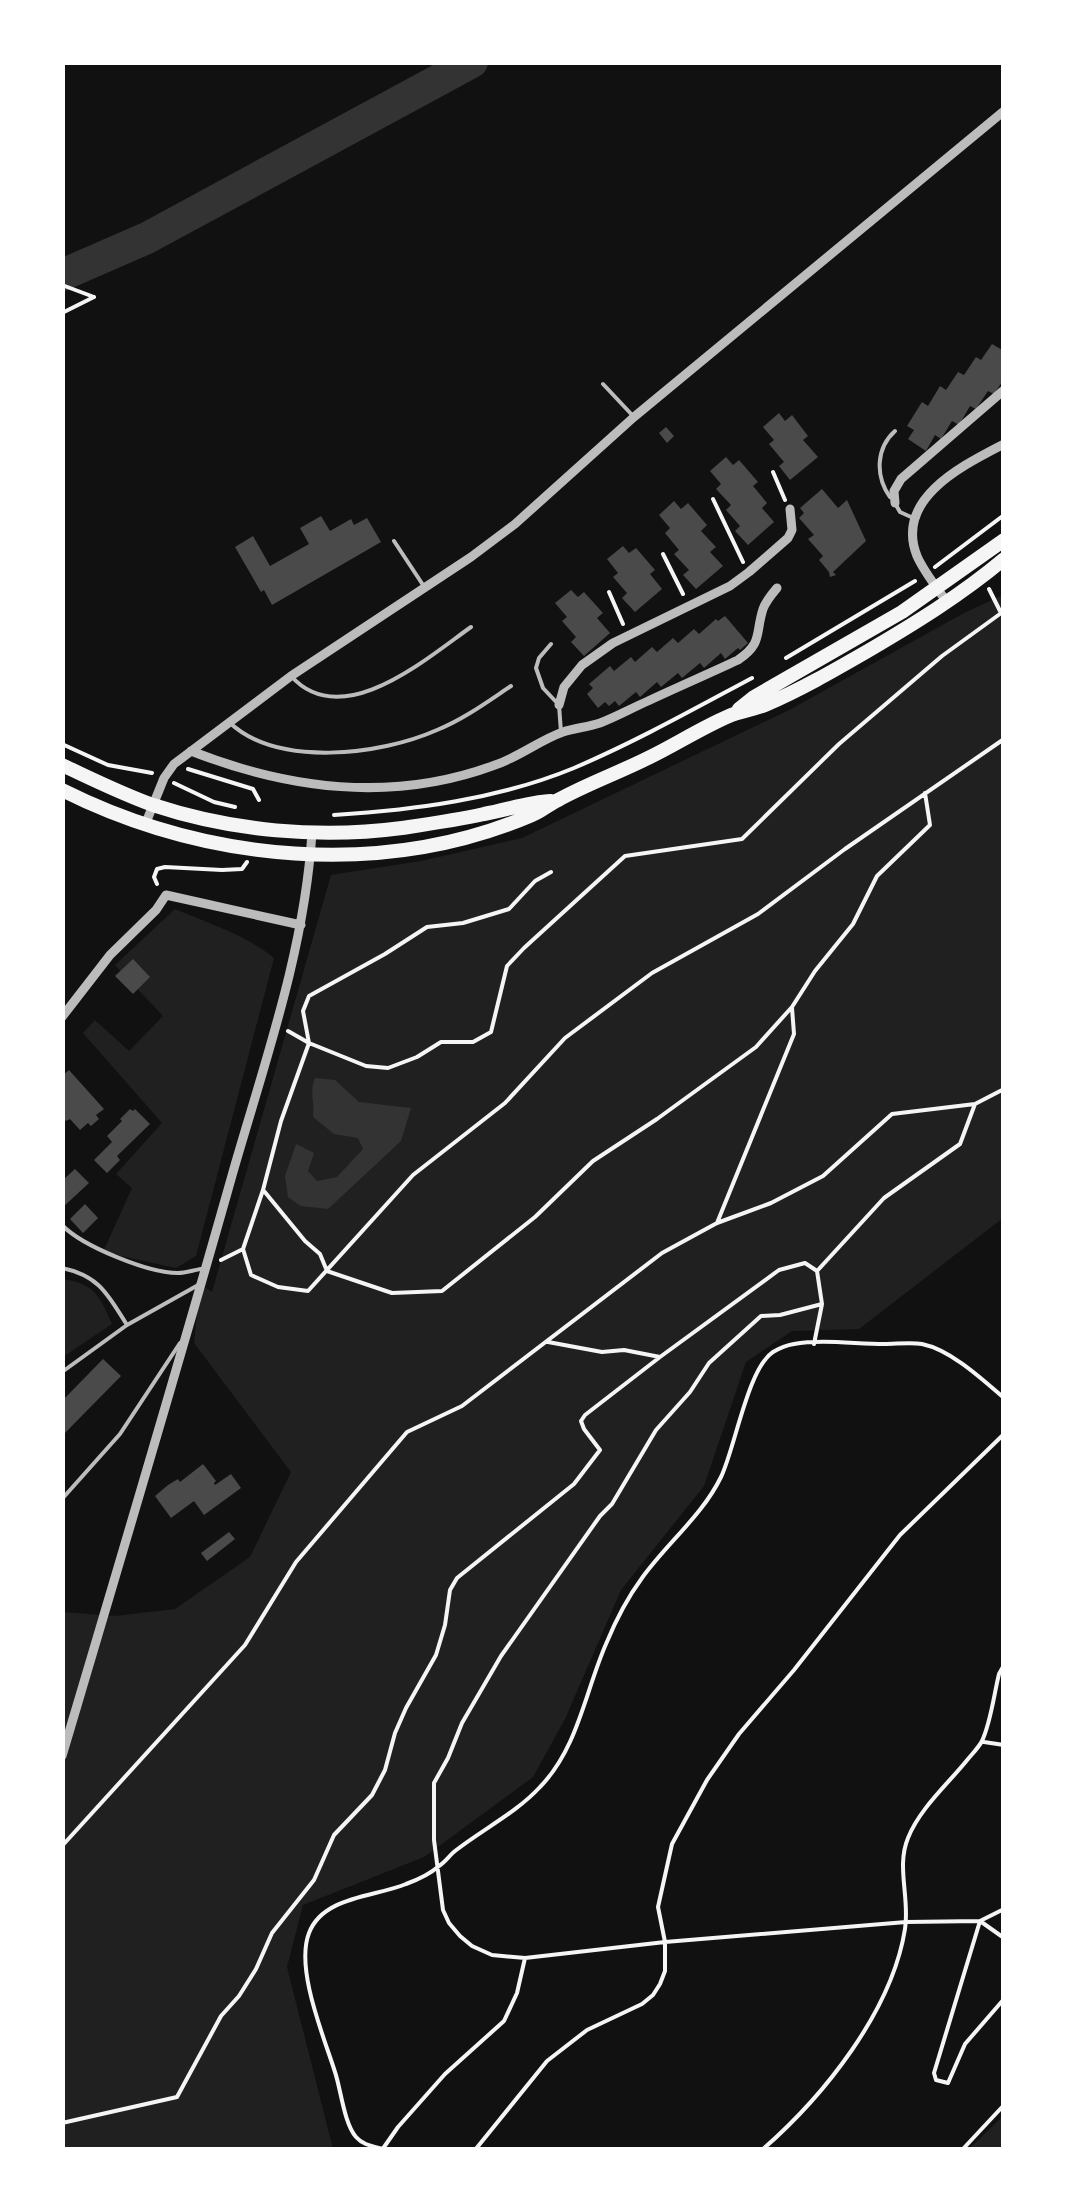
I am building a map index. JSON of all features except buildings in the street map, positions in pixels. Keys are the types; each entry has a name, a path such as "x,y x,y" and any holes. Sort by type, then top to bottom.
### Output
{"main road":[{"path":"731,716 754,697 861,637 1004,540"},
{"path":"62,790 146,825 215,843 311,855 374,853 453,840 537,813 731,716 762,706 823,676 917,622 1004,559"},
{"path":"62,765 152,805 200,819 312,832 396,829 557,800"}],"street":[{"path":"146,825 164,778 174,764 292,676 515,524 634,417 1004,111"},
{"path":"895,504 894,491 901,479 1004,390"},
{"path":"947,602 915,549 916,518 931,490 1004,444"},
{"path":"558,704 564,687 582,665 749,572 788,538 792,530 790,508"},
{"path":"191,751 235,768 286,780 347,788 429,784 493,766 562,732 598,724 738,660 758,642 765,604 777,588"},
{"path":"62,1756 274,1026 301,925 312,832"},
{"path":"62,1016 110,955 166,895 301,925"}],"lane":[{"path":"603,384 634,417"},
{"path":"895,431 884,442 880,462 884,489 900,512 916,518"},
{"path":"394,540 425,588"},
{"path":"292,676 300,687 325,696 366,692 386,686 472,627"},
{"path":"551,644 536,668 544,688 558,704 562,732"},
{"path":"230,722 242,734 268,745 332,754 435,732 510,686"},
{"path":"62,1225 100,1252 158,1270 178,1273 206,1268"},
{"path":"62,1268 94,1279 127,1325"},
{"path":"62,1372 127,1325 200,1284"},
{"path":"62,1499 120,1434 186,1335"}],"path":[{"path":"62,285 94,296 62,313"},
{"path":"772,472 790,508"},
{"path":"713,498 749,572"},
{"path":"906,587 1004,516"},
{"path":"663,554 688,606"},
{"path":"609,592 628,636"},
{"path":"274,1026 366,1066 388,1068 441,1042 474,1042 491,1032 507,966 625,856 742,839 839,744 942,656 1004,611"},
{"path":"551,872 535,881 509,909 463,923 427,927 310,996 303,1011 309,1043 243,1248 250,1275 278,1287 308,1291 414,1176 504,1102 566,1038 652,973 758,914 1004,739"},
{"path":"62,744 108,765 164,778"},
{"path":"174,764 253,790 259,800"},
{"path":"263,1190 320,1254 327,1271 392,1293 442,1291 535,1218 593,1160 657,1120 756,1047 792,1007 853,924 877,876 930,824 925,794"},
{"path":"166,895 157,886 156,869 222,870 242,868 248,860"},
{"path":"718,1223 794,1034 792,1007"},
{"path":"62,1846 245,1644 296,1562 407,1432 462,1406 662,1253 823,1176 892,1114 975,1104 1004,1089"},
{"path":"817,1271 884,1198 960,1144 975,1104"},
{"path":"206,1268 243,1248"},
{"path":"62,2124 177,2097 220,2016 239,1996 272,1934 314,1880 334,1835 372,1795 385,1770 406,1708 436,1655 450,1590 457,1578 574,1484 600,1450 584,1429 585,1415 780,1270 805,1263 817,1271 822,1304 814,1344"},
{"path":"822,1304 761,1316 709,1363 690,1392 656,1430 612,1504 501,1656 462,1723 434,1783 434,1840 443,1910 449,1923 472,1946 492,1955 525,1958 906,1922 980,1921 1004,1908"},
{"path":"548,1342 660,1357"},
{"path":"525,1958 504,2021 444,2074 382,2149 356,2138 312,1999 306,1942 316,1919 354,1899 405,1885 438,1868 454,1851 540,1788 574,1736 606,1642 642,1578 692,1520 723,1474 756,1375 770,1354 792,1344 923,1344 976,1373 1004,1398"},
{"path":"474,2150 547,2061 587,2030 653,1995 664,1970 665,1942 658,1907 672,1844 707,1780 739,1734 900,1535 1004,1434"},
{"path":"762,2150 836,2073 887,1988 900,1958 906,1922 902,1863 907,1839 920,1815 982,1742 1004,1665"},
{"path":"982,1742 1004,1745"},
{"path":"980,1921 1004,1938"},
{"path":"980,1921 934,2074 936,2080 948,2082 965,2044 1004,1999"},
{"path":"962,2150 1004,2106"}],"shaded area":[{"path":"1003,595 1003,1218 859,1329 792,1331 746,1362 704,1486 621,1590 565,1719 533,1777 424,1857 303,1905 287,1967 333,2149 63,2149 62,1612 115,1616 175,1609 250,1557 291,1472 194,1343 200,1284 212,1292 331,875 421,861 522,838 791,709"},
{"path":"175,909 239,936 274,958 196,1256 176,1268 103,1252 132,1188 116,1174 162,1123 83,1033 95,1020 129,1051 163,1016 115,965"},
{"path":"315,1078 335,1080 359,1102 411,1108 401,1141 328,1209 301,1206 288,1197 285,1176 296,1144 314,1153 308,1171 317,1181 337,1177 363,1149 358,1138 334,1134 313,1117"},
{"path":"63,1279 82,1284 95,1293 112,1324 63,1357"},
{"path":"1003,2116 1003,2149 969,2149"}],"waterway":[{"path":"62,275 147,238 472,62"}]}
